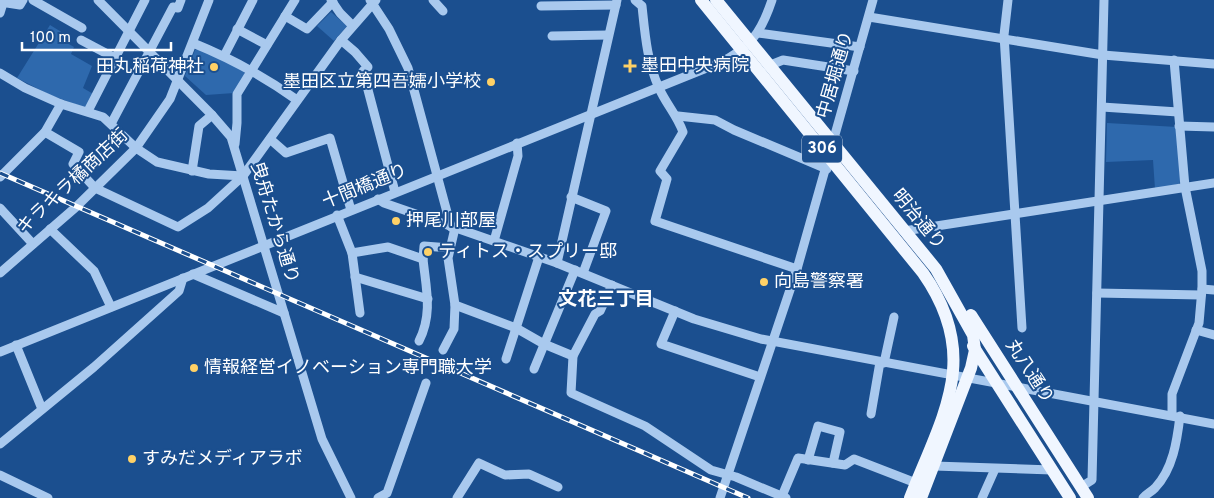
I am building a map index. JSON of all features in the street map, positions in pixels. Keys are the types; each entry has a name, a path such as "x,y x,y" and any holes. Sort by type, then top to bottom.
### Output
{"main road":[{"name":"明治通り","path":"701,0 745,47 768,66 936,269 970,328 975,350 968,378 921,498"},
{"name":"明治通り","path":"716,0 745,47 828,164 923,273 941,300 952,335 953,376 946,404 910,498"},
{"name":"丸八通り","path":"936,269 960,300 1018,386 1088,498"},
{"name":"丸八通り","path":"941,300 997,382 1070,498"}],"street":[{"path":"0,13 2,2 20,5 22,0"},
{"path":"33,0 82,28"},
{"name":"曳舟たから通り","path":"98,0 228,132 234,146 322,439 351,498"},
{"path":"88,111 145,0"},
{"path":"111,124 173,7 178,8 181,0"},
{"name":"キラキラ橘商店街","path":"0,272 95,188 136,148 164,110 179,81 209,0"},
{"path":"224,56 253,0"},
{"path":"234,146 237,123 237,94 250,70 295,0"},
{"path":"433,0 443,11"},
{"path":"635,0 642,6 646,49 658,87 678,116 683,132 660,171 667,179 655,221 797,269"},
{"path":"745,47 765,22 772,0"},
{"name":"中居堀通り","path":"720,498 726,474 797,269 873,0"},
{"path":"1008,0 1005,40 1022,328"},
{"path":"1081,486 1092,480 1104,0"},
{"path":"285,16 307,29 332,1 340,14 352,25"},
{"path":"44,132 79,152 73,164 95,188 178,226 208,208 242,176 352,25 373,1 403,53 453,227 448,258 455,305 454,329 443,350"},
{"path":"541,6 616,2 557,263"},
{"path":"869,17 1103,55 1214,64"},
{"path":"237,29 267,45"},
{"path":"758,33 860,47"},
{"path":"552,36 608,35"},
{"path":"81,40 115,58"},
{"path":"341,40 355,52 368,68 362,71 395,192"},
{"path":"193,43 224,56 250,70 297,100"},
{"name":"十間橋通り","path":"0,352 719,63 745,47"},
{"path":"768,66 782,60 854,71"},
{"path":"1143,498 1155,488 1169,466 1177,444 1176,416 1172,394 1196,330 1201,292 1202,271 1185,187 1174,60"},
{"path":"0,73 25,88 61,104 88,111 111,124 136,148 157,162 192,171 242,176"},
{"path":"0,176 44,132 61,104"},
{"path":"1102,107 1178,112"},
{"path":"192,171 199,126 212,115"},
{"path":"678,116 715,120 734,130 828,164"},
{"path":"1179,126 1214,127"},
{"path":"270,139 286,153 330,138 351,210"},
{"path":"494,241 518,156 517,143"},
{"path":"904,231 1214,183"},
{"path":"534,369 606,211 571,197"},
{"path":"378,199 384,203 557,263 694,319 772,340 882,363 997,382 1214,424"},
{"path":"0,208 33,244"},
{"path":"337,215 352,253 360,313"},
{"path":"50,228 94,271 111,307"},
{"path":"419,341 427,327 428,299 423,259 424,246 450,248"},
{"path":"352,253 388,247 423,259"},
{"path":"506,359 539,257"},
{"path":"193,274 284,313"},
{"path":"355,277 428,299"},
{"path":"0,444 94,367 179,291 183,278"},
{"path":"612,285 600,311 595,314 573,356 571,394 645,426 711,470 784,497 798,458 845,465 854,458 916,482"},
{"path":"1097,293 1201,292 1214,290"},
{"path":"455,305 516,328 544,344 573,356"},
{"path":"675,311 661,344 760,377"},
{"path":"871,414 894,317"},
{"path":"1196,330 1214,335"},
{"path":"16,345 42,409"},
{"path":"378,498 387,493 426,383"},
{"path":"808,460 818,426 840,432 833,464"},
{"path":"457,498 480,463 505,475 529,474 558,487"},
{"path":"934,466 1052,470"},
{"path":"982,498 995,469"},
{"path":"0,475 48,498"}],"shaded area":[{"path":"331,12 347,26 334,41 317,26"},
{"path":"50,25 63,33 60,39 74,47 71,54 92,66 83,88 95,95 88,109 50,95 17,78"},
{"path":"198,49 245,70 234,93 206,95 185,76 195,50"},
{"path":"1107,123 1177,127 1181,180 1179,184 1155,189 1153,160 1106,162"}],"railway":[{"path":"0,173 748,498"}],"place":[{"name":"墨田中央病院","path":"630,66"},
{"name":"田丸稲荷神社","path":"214,67"},
{"name":"墨田区立第四吾嬬小学校","path":"491,82"},
{"name":"押尾川部屋","path":"396,221"},
{"name":"ティトス・スプリー邸","path":"428,252"},
{"name":"向島警察署","path":"764,282"},
{"name":"情報経営イノベーション専門職大学","path":"194,368"},
{"name":"すみだメディアラボ","path":"132,459"}],"district":[{"name":"文花三丁目","path":"606,300"}]}
